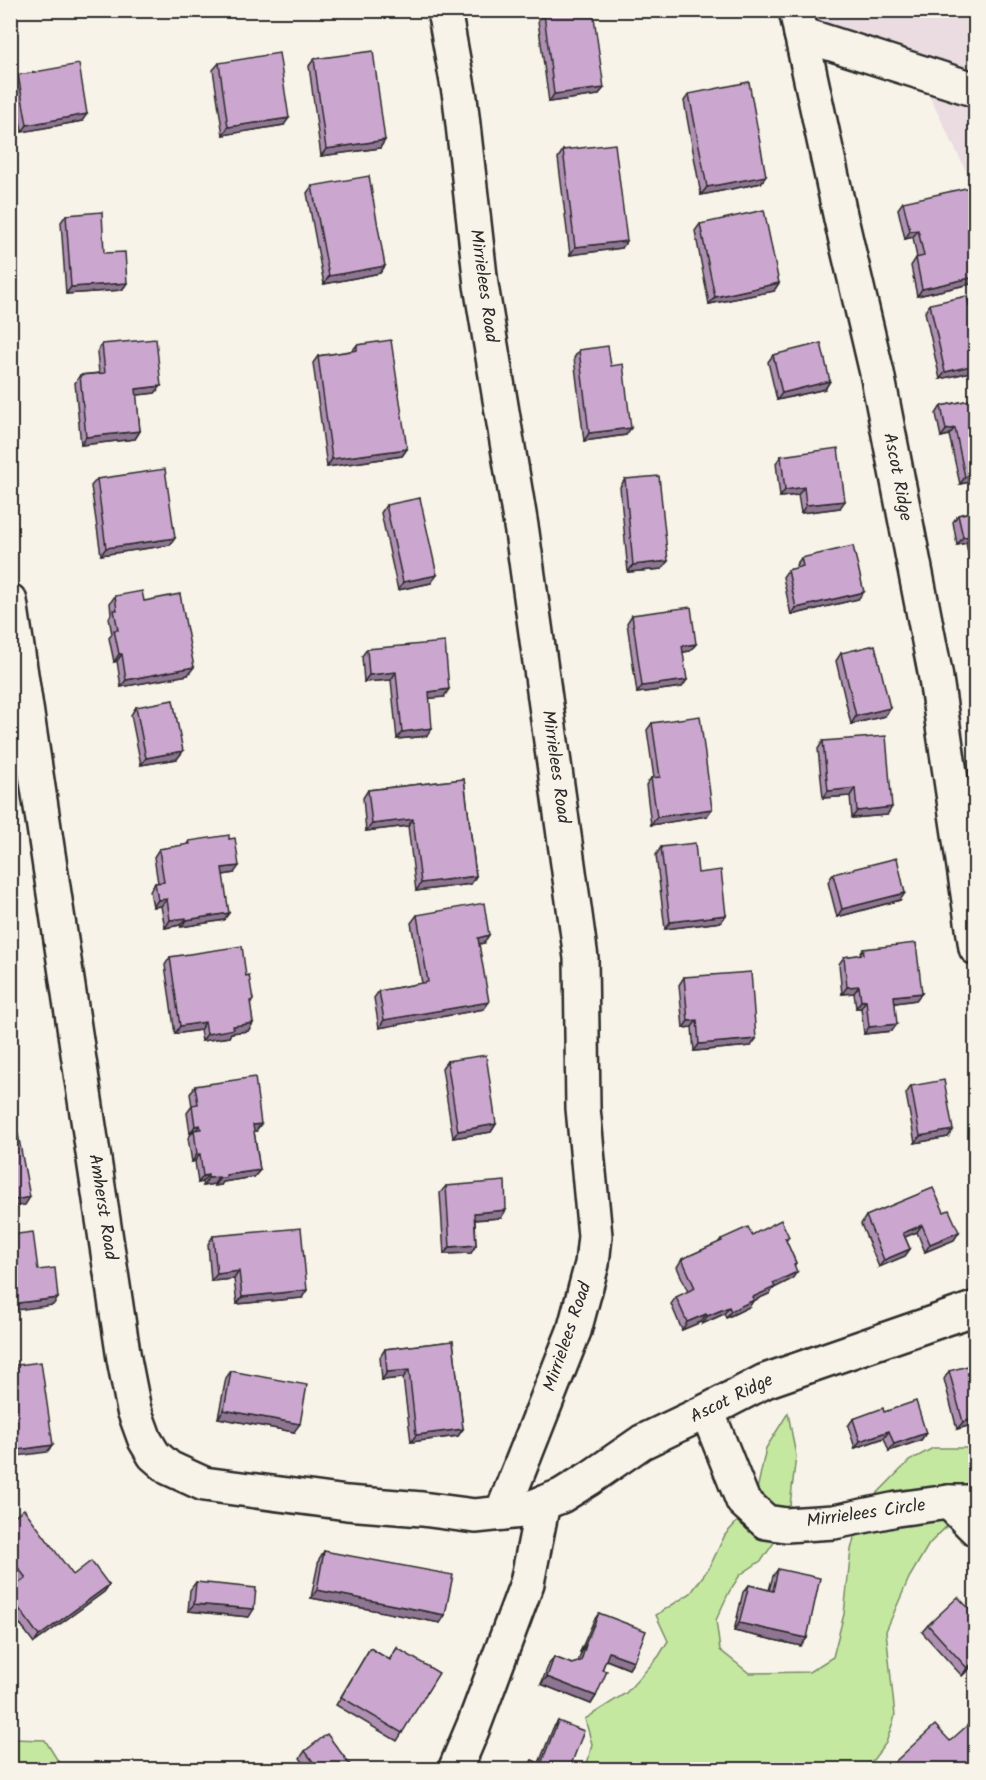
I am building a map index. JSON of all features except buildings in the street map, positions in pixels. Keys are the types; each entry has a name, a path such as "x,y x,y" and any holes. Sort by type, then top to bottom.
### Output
{"street":[{"name":"Mirrielees Road","path":"444,10 460,98 481,285 522,532 581,958 582,1108 595,1236 592,1264 574,1330 502,1513"},
{"name":"Ascot Ridge","path":"798,22 877,373 935,672 975,948"},
{"path":"798,22 975,90"},
{"name":"Amherst Road","path":"10,601 124,1359 134,1410 145,1440 154,1455 169,1468 204,1484 347,1503 475,1516 502,1513"},
{"name":"Ascot Ridge","path":"502,1513 522,1511 561,1496 642,1442 765,1381 975,1308"},
{"name":"Mirrielees Circle","path":"707,1411 743,1501 766,1522 786,1525 834,1522 897,1509 962,1502 975,1528"},
{"path":"455,1770 527,1583 543,1503"}],"shaded area":[{"path":"795,11 975,11 975,189 917,71 801,34"}],"green space":[{"path":"788,1413 796,1456 790,1505 775,1541 762,1560 740,1575 716,1620 720,1650 749,1673 809,1672 833,1657 844,1614 851,1550 861,1510 909,1461 933,1448 975,1448 975,1498 929,1544 909,1578 886,1631 895,1716 886,1743 873,1760 860,1770 586,1769 592,1744 585,1719 626,1693 659,1656 668,1641 656,1615 691,1593 710,1566 725,1535 745,1513 756,1495 766,1448"},
{"path":"11,1739 45,1740 63,1769 11,1769"}]}
